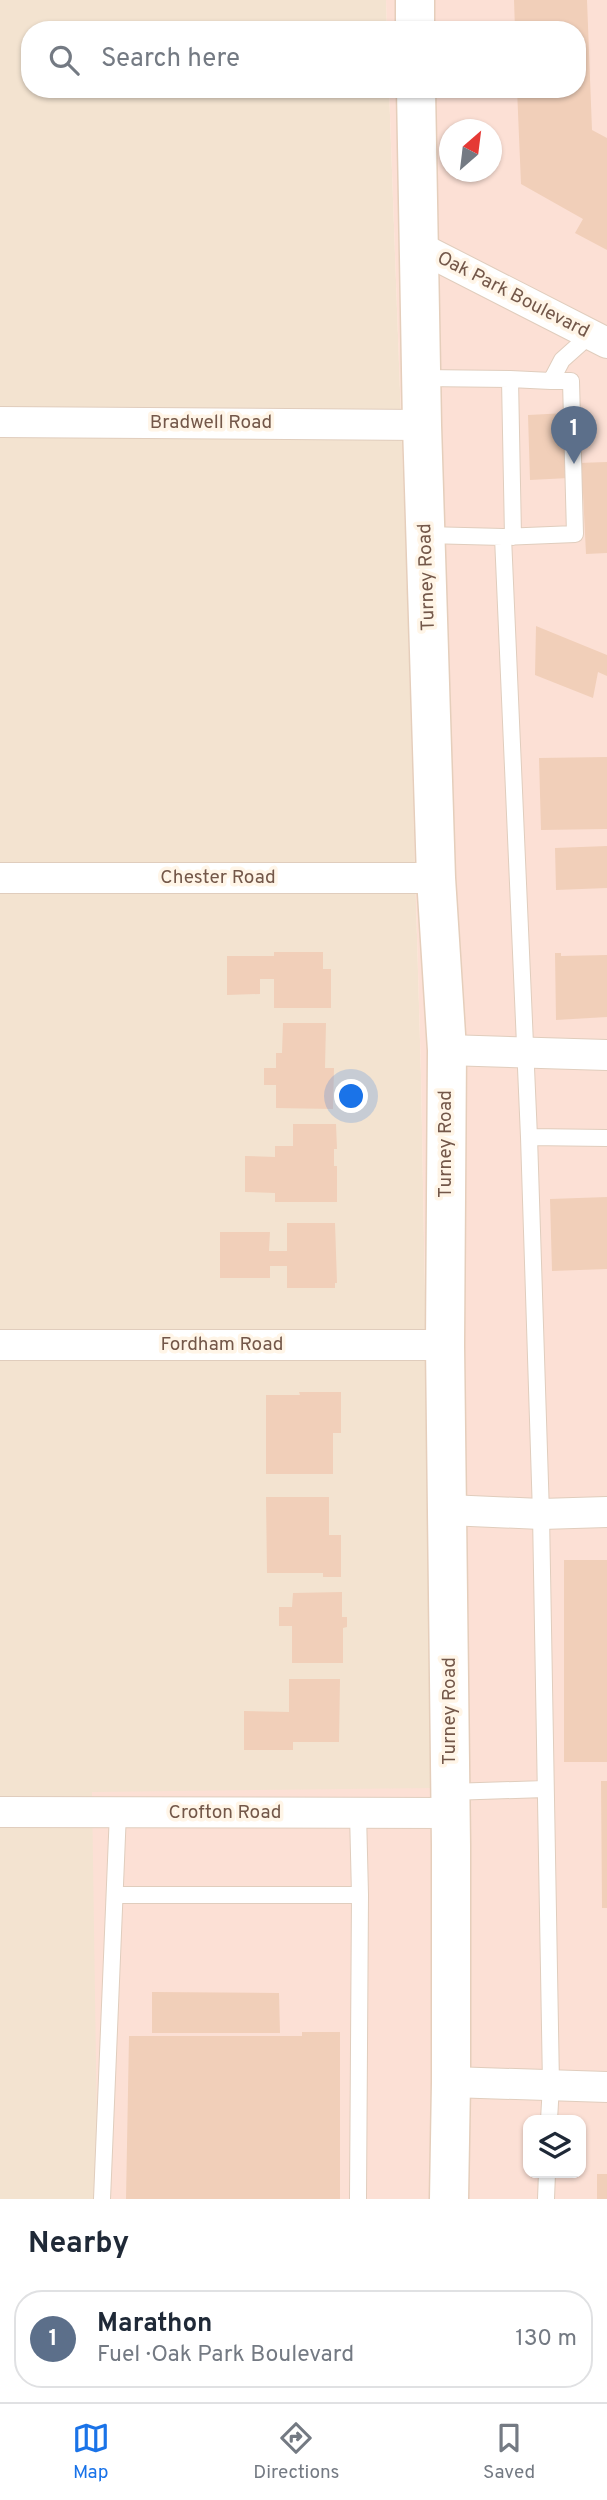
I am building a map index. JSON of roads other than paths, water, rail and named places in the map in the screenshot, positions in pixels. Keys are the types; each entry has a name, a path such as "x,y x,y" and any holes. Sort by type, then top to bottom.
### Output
{"main road":[{"path":"415,0 415,21"},
{"name":"Turney Road","path":"416,98 422,425 436,878 447,1050 445,1345 450,1802 449,2199"}],"street":[{"name":"Oak Park Boulevard","path":"419,247 598,339"},
{"name":"Bradwell Road","path":"0,422 422,425"},
{"name":"Chester Road","path":"0,878 436,878"},
{"path":"447,1050 607,1055"},
{"name":"Fordham Road","path":"0,1345 445,1345"},
{"path":"448,1510 541,1514 607,1512"},
{"name":"Crofton Road","path":"0,1812 358,1813 450,1802"},
{"path":"451,2082 607,2087"}],"lane":[{"path":"551,380 562,360 598,339"},
{"path":"422,378 571,381 575,534 508,537 426,536"},
{"path":"510,379 508,537 541,1514 551,2085 549,2115"},
{"path":"529,1137 607,1138"},
{"path":"450,1802 545,1788"},
{"path":"102,2199 118,1812"},
{"path":"358,1813 358,2199"},
{"path":"115,1895 360,1895"},
{"path":"546,2199 547,2178"}],"place":[{"name":"Marathon","path":"574,464"}]}
